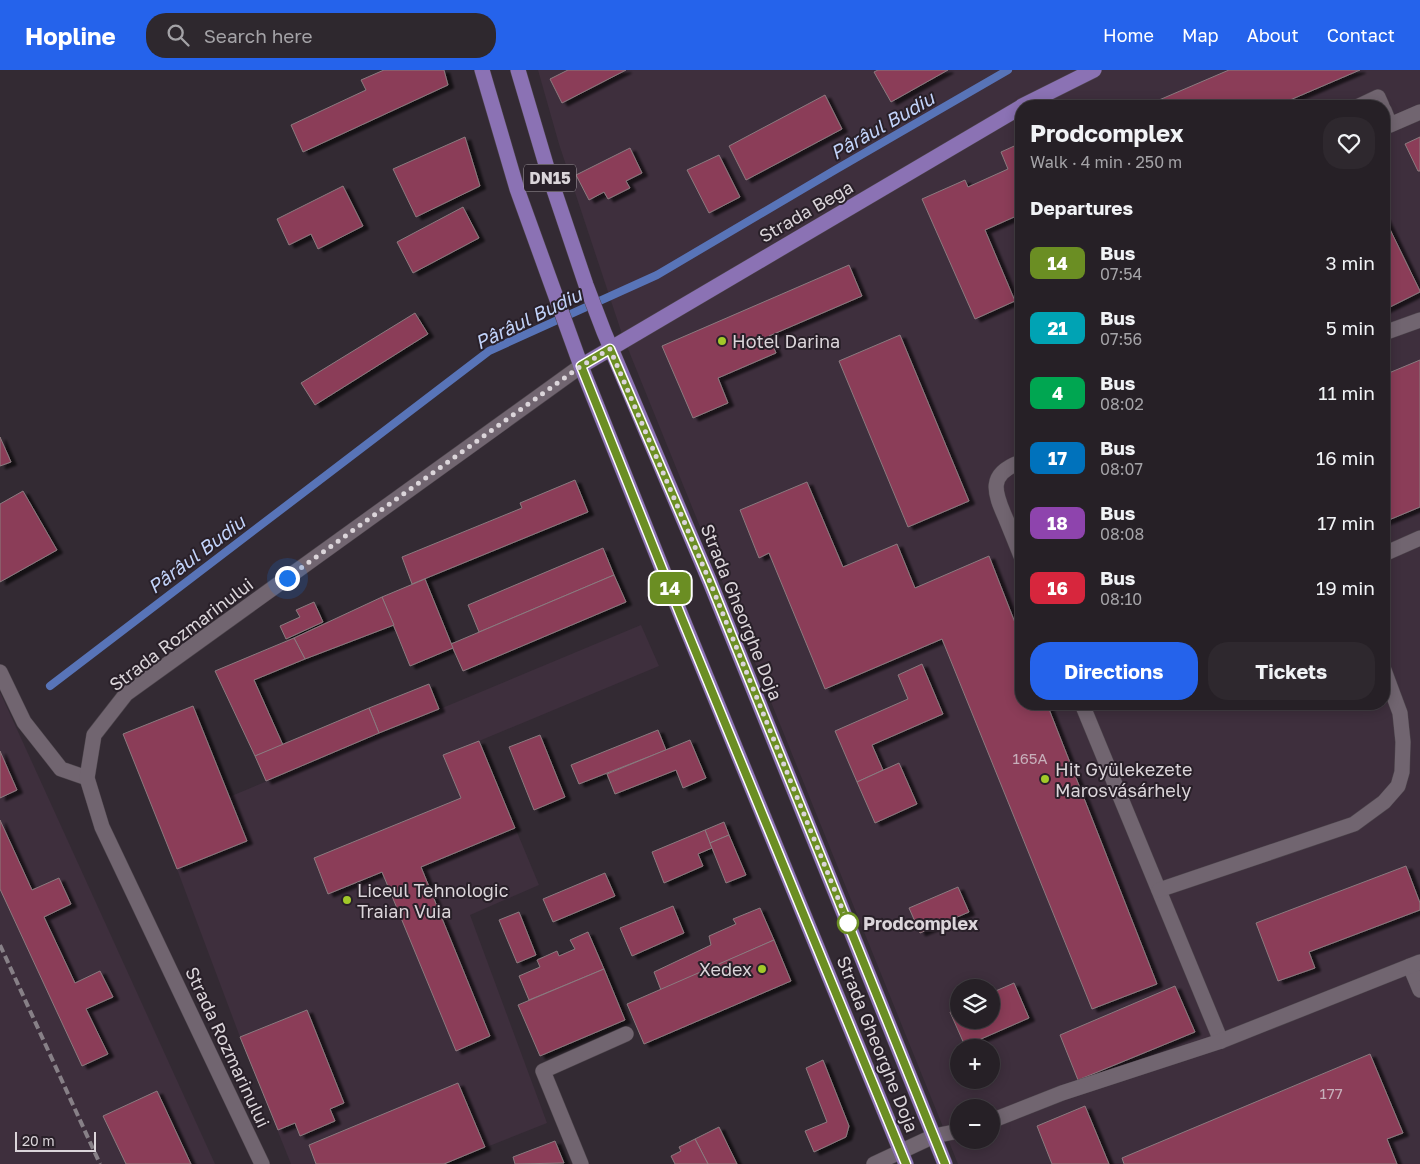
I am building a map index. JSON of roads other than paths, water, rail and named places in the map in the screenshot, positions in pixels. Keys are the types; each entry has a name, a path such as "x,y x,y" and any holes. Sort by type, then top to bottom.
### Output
{"main road":[{"name":"Strada Gheorghe Doja","path":"482,70 516,189 574,350 681,616 904,1157"},
{"name":"Strada Gheorghe Doja","path":"518,70 550,178 610,349 710,582 945,1164"},
{"name":"Strada Bega","path":"1034,100 1094,70"},
{"name":"Strada Bega","path":"581,366 1015,110"}],"street":[{"path":"1370,100 1378,96 1380,100"},
{"path":"1390,125 1420,112"},
{"path":"1390,331 1420,320"},
{"name":"Strada Rozmarinului","path":"262,1164 102,827 87,778 94,735 126,694 581,366"},
{"path":"1015,465 1005,469 998,478 995,494 1015,542"},
{"path":"1390,551 1420,538"},
{"path":"0,672 24,722 61,769 87,778"},
{"path":"1160,890 1354,824 1384,802 1398,786 1402,772 1403,742 1400,713 1390,686"},
{"path":"1085,710 1221,1041"},
{"path":"1000,1117 1062,1093 1221,1041 1415,964 1420,990"},
{"path":"580,1164 542,1070 626,1034"},
{"path":"874,1164 904,1157 934,1136 950,1133"}],"waterway":[{"name":"Pârâul Budiu","path":"50,686 489,351 657,275 1008,70"}],"railway":[{"path":"0,945 100,1164"}],"place":[{"name":"Hotel Darina","path":"722,341"},
{"name":"Hit Gyülekezete Marosvásárhely","path":"1045,779"},
{"name":"Liceul Tehnologic Traian Vuia","path":"347,900"},
{"name":"Prodcomplex","path":"848,923"},
{"name":"Xedex","path":"762,969"}]}
